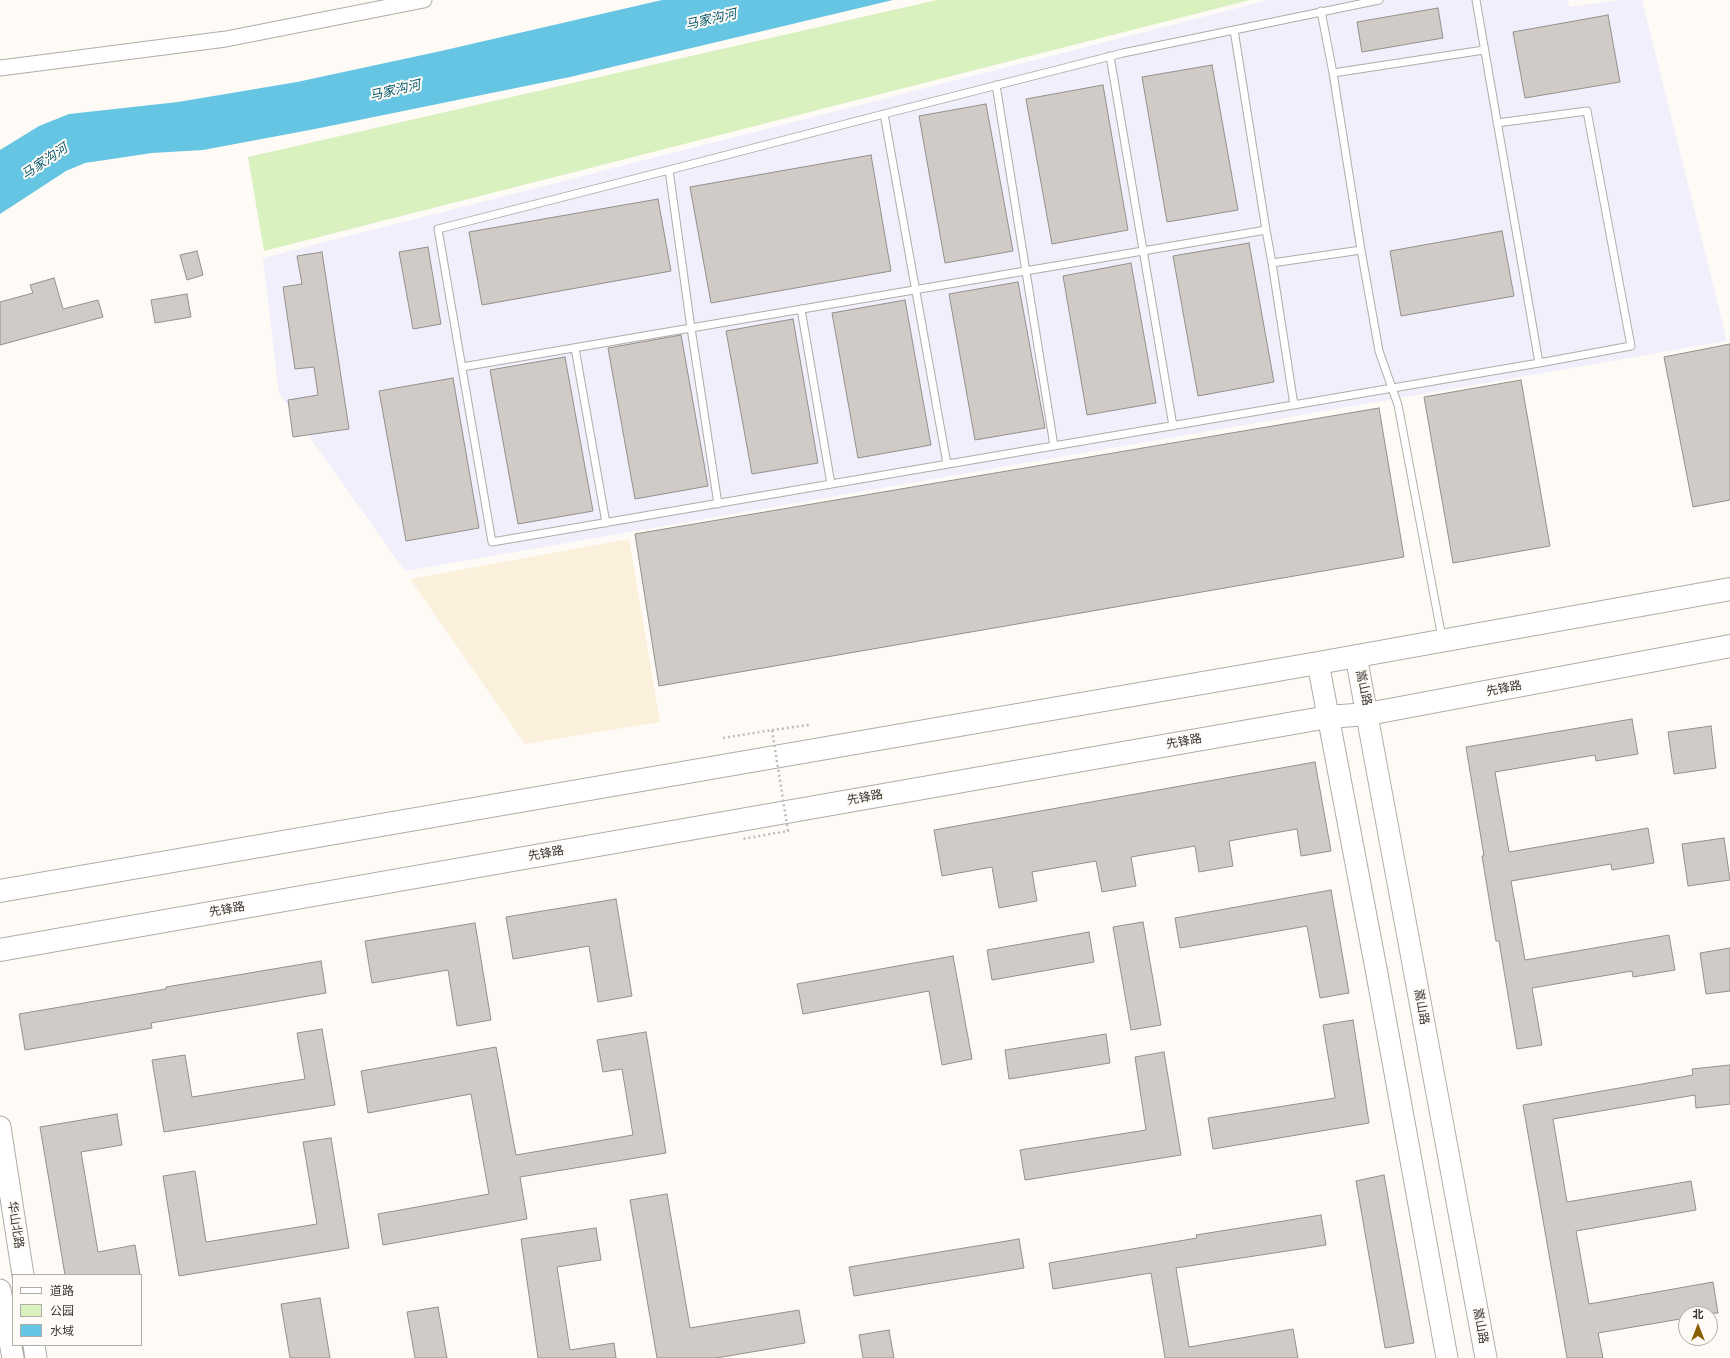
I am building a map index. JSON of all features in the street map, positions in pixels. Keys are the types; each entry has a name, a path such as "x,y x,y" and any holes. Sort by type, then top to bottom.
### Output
{"main road":[{"path":"0,891 1318,663 1730,589"},
{"name":"先锋路","path":"0,950 1328,717 1368,714 1730,646"},
{"name":"嵩山路","path":"1356,656 1368,714 1486,1358"},
{"path":"1318,663 1377,974 1447,1358"},
{"name":"华山北路","path":"0,1127 23,1274"},
{"path":"0,1290 13,1358"},
{"path":"34,1346 36,1358"}],"street":[{"path":"0,68 226,39 424,0"}],"lane":[{"path":"1379,0 1110,56 438,229 492,542 1631,346 1587,111 1497,123"},
{"path":"1476,0 1539,363"},
{"path":"1321,11 1333,73 1361,250 1379,351 1398,405 1442,640"},
{"path":"1234,30 1294,405"},
{"path":"1333,73 1484,50"},
{"path":"1110,56 1144,251 1172,426"},
{"path":"996,85 1054,446"},
{"path":"884,114 947,464"},
{"path":"669,170 718,504"},
{"path":"462,367 1266,230"},
{"path":"1272,263 1361,250"},
{"path":"801,309 831,484"},
{"path":"575,348 606,523"}],"path":[{"path":"723,738 809,725"},
{"path":"742,839 788,831 772,730"}],"shaded area":[{"path":"1269,0 1568,0 1569,7 1621,0 1642,0 1727,341 405,571 279,394 263,258"},
{"path":"629,539 660,722 525,744 410,579"}],"green space":[{"path":"937,0 1250,0 264,251 248,157"}],"water":[{"name":"马家沟河","path":"662,0 893,0 570,77 315,129 203,150 152,153 85,163 66,171 0,214 0,150 39,126 69,114 178,102 297,82 441,51"}],"building":[{"path":"1438,8 1443,38 1362,52 1357,22"},
{"path":"1608,15 1620,82 1525,98 1513,32"},
{"path":"1212,65 1238,210 1167,222 1142,77"},
{"path":"1103,85 1128,230 1052,244 1026,99"},
{"path":"986,104 1013,251 945,263 919,116"},
{"path":"871,155 891,271 711,303 690,187"},
{"path":"658,199 671,271 482,305 469,232"},
{"path":"1502,231 1514,296 1401,316 1390,251"},
{"path":"1249,243 1274,382 1198,396 1173,256"},
{"path":"428,247 441,324 413,329 399,252"},
{"path":"197,251 203,275 187,280 180,255"},
{"path":"322,252 349,429 293,437 288,400 318,395 314,367 295,369 283,287 302,284 297,256"},
{"path":"1131,263 1156,403 1087,415 1063,276"},
{"path":"54,278 63,309 98,300 103,317 0,345 0,302 33,293 30,285"},
{"path":"1018,282 1045,428 975,440 949,294"},
{"path":"187,294 191,317 155,323 151,300"},
{"path":"905,300 931,445 858,458 832,313"},
{"path":"793,319 818,463 752,474 726,331"},
{"path":"681,335 708,486 635,499 608,348"},
{"path":"1730,344 1730,500 1693,507 1664,357"},
{"path":"565,357 593,511 518,524 490,370"},
{"path":"453,378 479,528 406,541 379,391"},
{"path":"1521,380 1550,546 1453,563 1424,397"},
{"path":"1379,408 1404,557 659,686 635,534"},
{"path":"1632,719 1638,754 1596,761 1595,755 1495,772 1509,852 1648,828 1654,863 1612,870 1611,864 1511,881 1525,960 1669,935 1675,970 1633,977 1632,971 1532,988 1542,1045 1517,1049 1499,941 1496,941 1466,747"},
{"path":"1711,726 1716,768 1674,774 1668,732"},
{"path":"1315,762 1331,851 1301,856 1297,829 1229,841 1233,866 1199,872 1195,846 1131,857 1136,886 1102,892 1096,861 1032,872 1037,901 999,908 992,867 942,876 934,830"},
{"path":"1724,838 1730,880 1688,886 1682,844"},
{"path":"1331,890 1349,993 1320,998 1307,926 1180,948 1175,918"},
{"path":"616,899 632,996 598,1002 589,946 513,959 506,917"},
{"path":"1143,922 1161,1025 1131,1030 1113,927"},
{"path":"475,923 491,1020 457,1026 448,970 372,983 365,941"},
{"path":"1089,932 1094,962 992,980 987,950"},
{"path":"1730,948 1730,991 1706,994 1700,953"},
{"path":"953,956 972,1059 942,1065 929,991 803,1014 797,984"},
{"path":"321,961 326,993 151,1023 152,1028 25,1050 19,1014"},
{"path":"1353,1020 1369,1123 1213,1149 1208,1118 1335,1098 1323,1025"},
{"path":"322,1029 335,1105 164,1132 152,1060 185,1055 192,1097 305,1079 297,1033"},
{"path":"646,1032 666,1153 520,1177 527,1219 383,1245 378,1214 489,1194 471,1094 368,1113 361,1071 496,1047 516,1155 633,1135 622,1069 603,1072 597,1040"},
{"path":"1106,1034 1110,1063 1009,1079 1005,1050"},
{"path":"1164,1052 1181,1155 1025,1180 1020,1150 1146,1130 1135,1057"},
{"path":"1730,1065 1730,1104 1696,1108 1695,1095 1553,1119 1567,1202 1691,1181 1696,1210 1576,1231 1589,1304 1713,1282 1717,1306 1678,1306 1678,1319 1598,1333 1603,1358 1567,1358 1523,1105 1693,1075 1692,1069"},
{"path":"117,1114 122,1145 81,1152 98,1252 135,1245 140,1274 65,1274 40,1127"},
{"path":"331,1138 349,1248 179,1276 163,1176 195,1171 206,1242 317,1224 303,1142"},
{"path":"1384,1175 1414,1343 1385,1348 1356,1181"},
{"path":"667,1194 690,1328 799,1310 805,1343 716,1358 657,1358 630,1200"},
{"path":"1321,1215 1326,1245 1176,1268 1189,1347 1293,1329 1298,1358 1165,1358 1151,1273 1053,1289 1049,1263 1197,1238 1196,1235"},
{"path":"596,1228 601,1260 557,1267 570,1350 614,1343 616,1358 538,1358 521,1239"},
{"path":"1019,1239 1024,1268 854,1296 849,1267"},
{"path":"320,1298 330,1358 290,1358 281,1304"},
{"path":"438,1307 447,1358 415,1358 407,1312"},
{"path":"889,1330 894,1358 863,1358 859,1335"}]}
